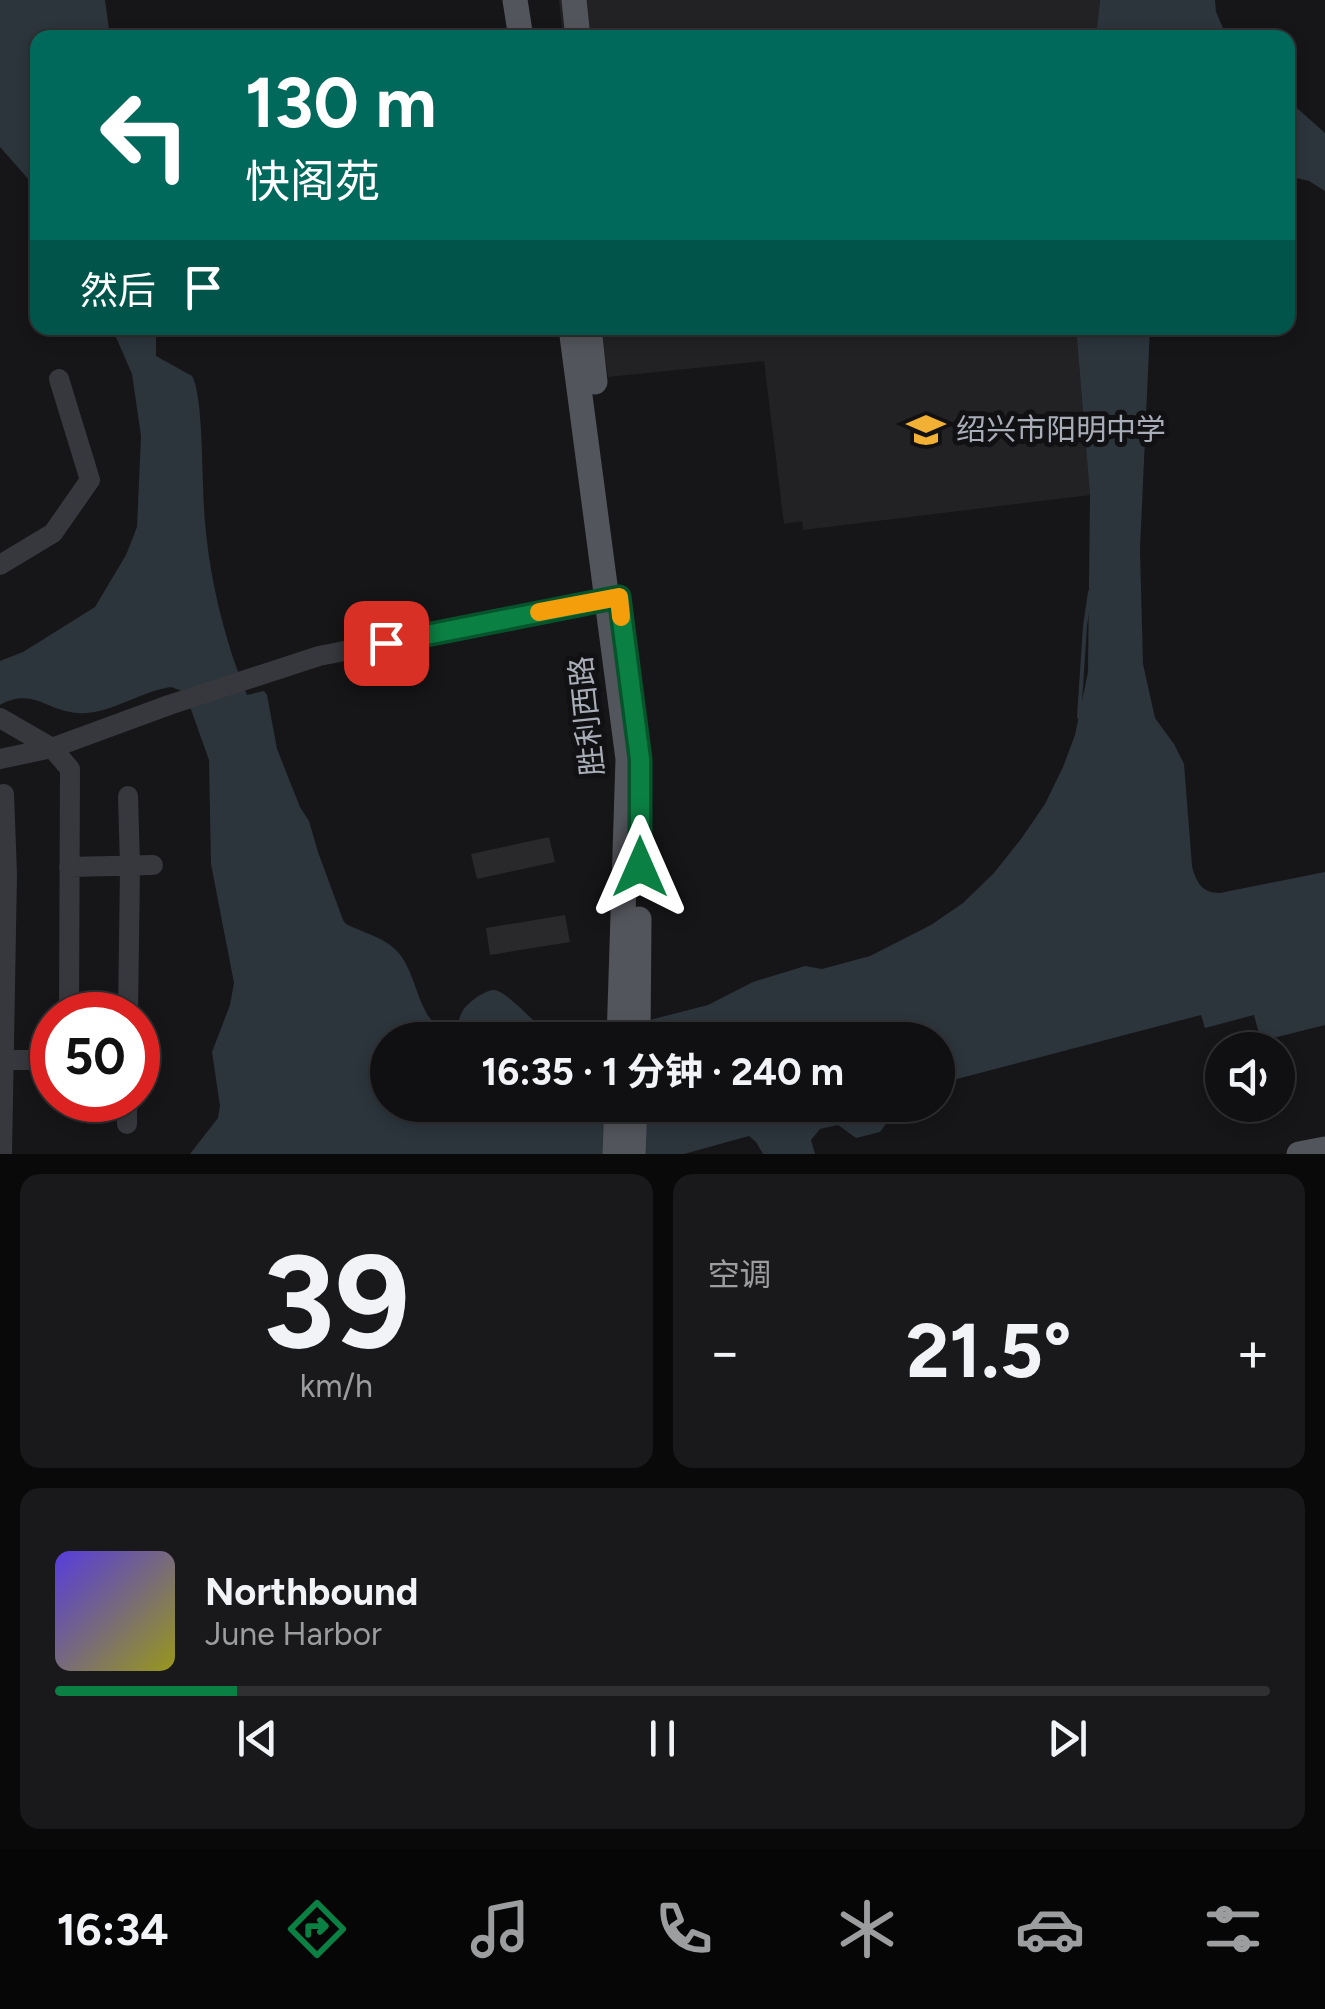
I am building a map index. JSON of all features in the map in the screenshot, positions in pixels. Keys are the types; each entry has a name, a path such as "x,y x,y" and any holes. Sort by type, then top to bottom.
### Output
{"main road":[{"path":"515,0 520,30"},
{"path":"574,0 577,30"},
{"name":"胜利西路","path":"572,335 613,598"},
{"name":"胜利西路","path":"590,335 628,759 626,1022"},
{"path":"616,1154 617,1122"},
{"path":"633,1154 634,1122"},
{"path":"1299,1154 1325,1149"}],"street":[{"path":"0,565 53,533 90,480 60,379"},
{"path":"0,759 52,748 319,656 613,598"},
{"path":"0,718 52,748 70,769 69,992"},
{"path":"2,1154 4,794"},
{"path":"128,796 128,992"},
{"path":"70,867 152,865"},
{"path":"2,1060 30,1060"}],"shaded area":[{"path":"0,0 105,0 109,30 30,30 30,181 0,147"},
{"path":"559,0 1100,0 1097,30 562,30"},
{"path":"1100,0 1215,0 1224,30 1097,30"},
{"path":"1295,106 1325,133 1325,191 1295,178"},
{"path":"115,335 156,335 156,356 192,376 201,427 210,564 221,618 247,695 264,691 267,695 277,749 309,821 343,920 397,951 433,1022 370,1022 370,1122 887,1122 880,1132 856,1138 838,1125 820,1129 811,1140 815,1154 763,1154 749,1136 684,1154 190,1154 218,1118 220,1106 212,1052 234,983 211,864 209,760 188,701 182,691 171,687 88,713 22,698 0,705 0,661 23,652 95,607 126,555 137,527 141,436 132,374"},
{"name":"绍兴市阳明中学","path":"602,335 1077,335 1090,495 803,530 802,521 784,524 764,361 608,377"},
{"path":"1077,335 1150,335 1140,549 1143,664 1155,718 1184,764 1196,877 1201,886 1220,893 1325,872 1325,1025 1295,1032 1259,1032 1254,1015 1205,1028 1201,1015 955,1080 955,1022 642,1022 708,1005 753,982 805,966 822,969 870,956 931,925 963,903 994,873 1045,804 1075,735 1088,672 1090,495"},
{"path":"493,990 505,995 536,1022 457,1022 467,1005 480,995"}],"building":[{"path":"549,837 555,862 477,879 471,854"},
{"path":"565,915 570,942 490,955 486,928"}],"waterway":[{"path":"1079,717 1090,592"}],"slow traffic":[{"path":"539,612 619,597 621,617"}],"place":[{"name":"绍兴市阳明中学","path":"926,430"}],"route":[{"path":"386,643 619,597 640,759 640,867"}]}
